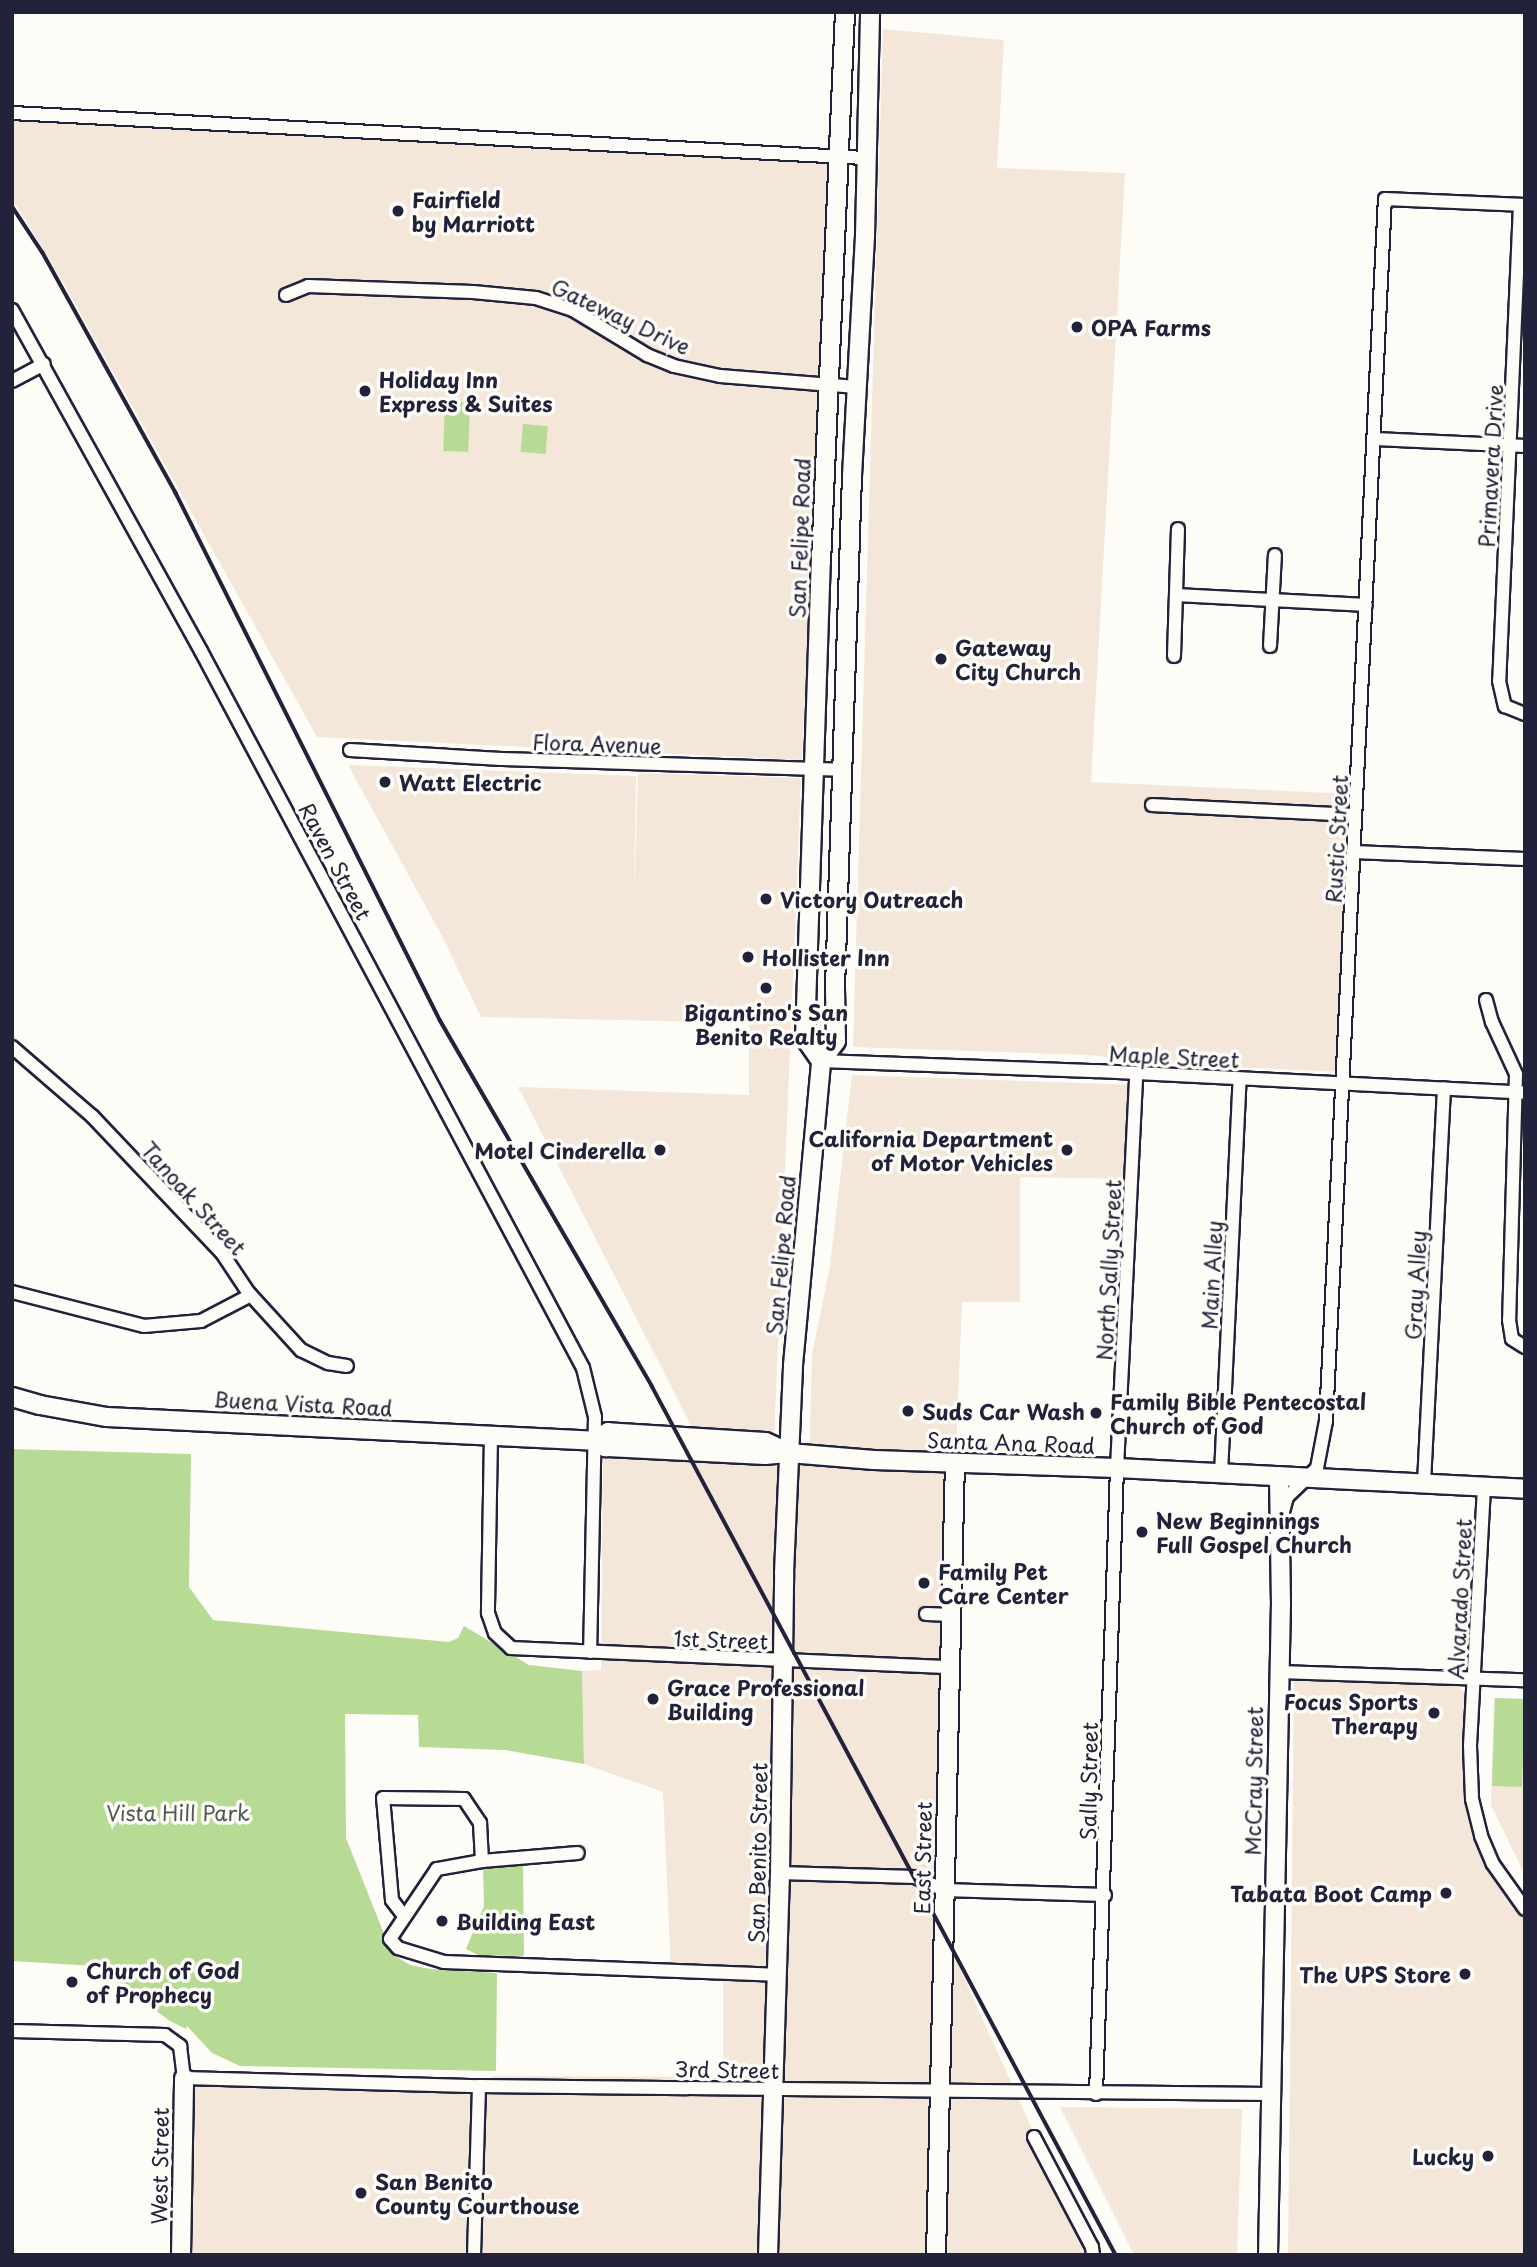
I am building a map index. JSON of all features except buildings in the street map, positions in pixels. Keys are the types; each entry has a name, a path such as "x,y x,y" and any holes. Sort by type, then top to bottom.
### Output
{"main road":[{"name":"San Felipe Road","path":"821,1061 805,1038 828,383 845,12"},
{"name":"San Felipe Road","path":"789,1453 793,1365 821,1061 836,1041 835,988 870,12"},
{"name":"Buena Vista Road","path":"12,1397 40,1405 107,1416 594,1441 605,1447 765,1455 789,1453"},
{"name":"Santa Ana Road","path":"789,1453 1525,1489"},
{"name":"San Benito Street","path":"768,2255 789,1453"},
{"name":"East Street","path":"936,2255 955,1463"},
{"name":"McCray Street","path":"1268,2255 1279,1476"},
{"name":"West Street","path":"181,2255 184,2078"}],"street":[{"path":"12,113 866,158"},
{"name":"Rustic Street","path":"1309,1478 1321,1455 1326,1421 1345,1083 1354,815 1359,786 1385,199 1523,205"},
{"name":"Primavera Drive","path":"1523,205 1499,681 1505,706 1525,714"},
{"name":"Gateway Drive","path":"286,295 308,286 536,298 573,310 632,346 674,366 720,376 857,387"},
{"name":"Raven Street","path":"12,310 296,828 583,1368 595,1417 590,1652"},
{"path":"12,381 44,364"},
{"path":"1376,439 1525,446"},
{"path":"1174,656 1178,529"},
{"path":"1270,646 1275,555"},
{"path":"1177,595 1366,604"},
{"name":"Flora Avenue","path":"350,750 843,769"},
{"path":"1152,805 1354,815"},
{"path":"1353,852 1525,859"},
{"path":"1486,1000 1492,1022 1512,1060 1520,1093 1509,1320 1512,1339 1525,1347"},
{"name":"Tanoak Street","path":"12,1047 92,1116 222,1253 251,1295 301,1350 328,1363 347,1366"},
{"name":"Maple Street","path":"821,1061 1136,1073 1520,1093"},
{"name":"North Sally Street","path":"1117,1468 1136,1073"},
{"name":"Main Alley","path":"1221,1474 1240,1078"},
{"name":"Gray Alley","path":"1424,1483 1444,1089"},
{"path":"12,1292 144,1326 201,1321 251,1295"},
{"name":"1st Street","path":"491,1436 488,1613 495,1633 511,1648 520,1651 951,1667"},
{"name":"Sally Street","path":"1096,2094 1105,1895 1117,1468"},
{"path":"1280,1523 1287,1497 1309,1478"},
{"name":"Alvarado Street","path":"1484,1487 1470,1771 1475,1821 1493,1864 1525,1909"},
{"path":"926,1614 953,1615"},
{"path":"1278,1672 1525,1680"},
{"path":"404,1916 392,1900 383,1798 464,1799 480,1823 482,1861"},
{"path":"578,1853 482,1861 437,1869 390,1939 398,1948 444,1962 776,1975"},
{"path":"780,1873 915,1877 944,1890 1105,1895"},
{"path":"12,2031 165,2035 180,2046 184,2078"},
{"name":"3rd Street","path":"184,2078 479,2086 1270,2094"},
{"path":"474,2255 479,2086"},
{"path":"1034,2137 1092,2247 1093,2255"}],"shaded area":[{"path":"883,29 1004,40 997,168 1125,173 1091,782 1351,794 1343,1072 1185,1065 1088,1055 853,1047"},
{"path":"12,117 829,159 802,760 317,737 64,284 12,198"},
{"path":"348,765 636,776 634,900 638,773 801,778 774,1441 697,1437 518,1087 749,1095 749,1023 481,1017 442,936"},
{"path":"852,1075 1137,1085 1131,1179 1020,1177 1020,1302 962,1302 939,1876 918,1876 1066,2204 1085,2255 180,2255 184,2078 492,2083 492,2076 723,2077 723,1975 671,1972 663,1792 584,1764 582,1671 601,1670 603,1451 809,1464 812,1355 830,1266"},
{"path":"1294,1680 1454,1682 1464,1692 1481,1836 1525,1911 1525,2255 1288,2255"},
{"path":"1494,1698 1525,1699 1525,1875 1491,1805"},
{"path":"1060,2107 1242,2109 1237,2255 1134,2255"}],"green space":[{"path":"445,402 470,403 468,452 443,451"},
{"path":"523,424 548,426 545,454 521,452"},
{"name":"Vista Hill Park","path":"12,1449 191,1454 189,1587 213,1620 449,1642 458,1638 464,1626 529,1665 582,1671 584,1764 505,1750 419,1747 418,1715 345,1714 346,1838 392,1954 410,1965 430,1969 497,1973 496,2071 240,2066 212,2053 187,2026 186,2029 170,2021 95,1966 12,1961"},
{"path":"1495,1698 1525,1699 1522,1787 1492,1786"},
{"path":"523,1865 524,1956 478,1955 466,1949 484,1906 483,1867"}],"railway":[{"path":"12,206 43,253 176,493 440,1020 652,1386 1116,2255"}],"place":[{"name":"Fairfield by Marriott","path":"398,211"},
{"name":"OPA Farms","path":"1077,327"},
{"name":"Holiday Inn Express & Suites","path":"365,391"},
{"name":"Gateway City Church","path":"941,659"},
{"name":"Watt Electric","path":"385,782"},
{"name":"Victory Outreach","path":"766,899"},
{"name":"Hollister Inn","path":"748,957"},
{"name":"Bigantino's San Benito Realty","path":"766,988"},
{"name":"Motel Cinderella","path":"660,1150"},
{"name":"California Department of Motor Vehicles","path":"1067,1150"},
{"name":"Suds Car Wash","path":"908,1411"},
{"name":"Family Bible Pentecostal Church of God","path":"1096,1413"},
{"name":"New Beginnings Full Gospel Church","path":"1142,1532"},
{"name":"Family Pet Care Center","path":"924,1583"},
{"name":"Grace Professional Building","path":"653,1699"},
{"name":"Focus Sports Therapy","path":"1434,1713"},
{"name":"Tabata Boot Camp","path":"1446,1893"},
{"name":"Building East","path":"442,1921"},
{"name":"The UPS Store","path":"1465,1974"},
{"name":"Church of God of Prophecy","path":"72,1982"},
{"name":"Lucky","path":"1488,2156"},
{"name":"San Benito County Courthouse","path":"361,2193"}]}
